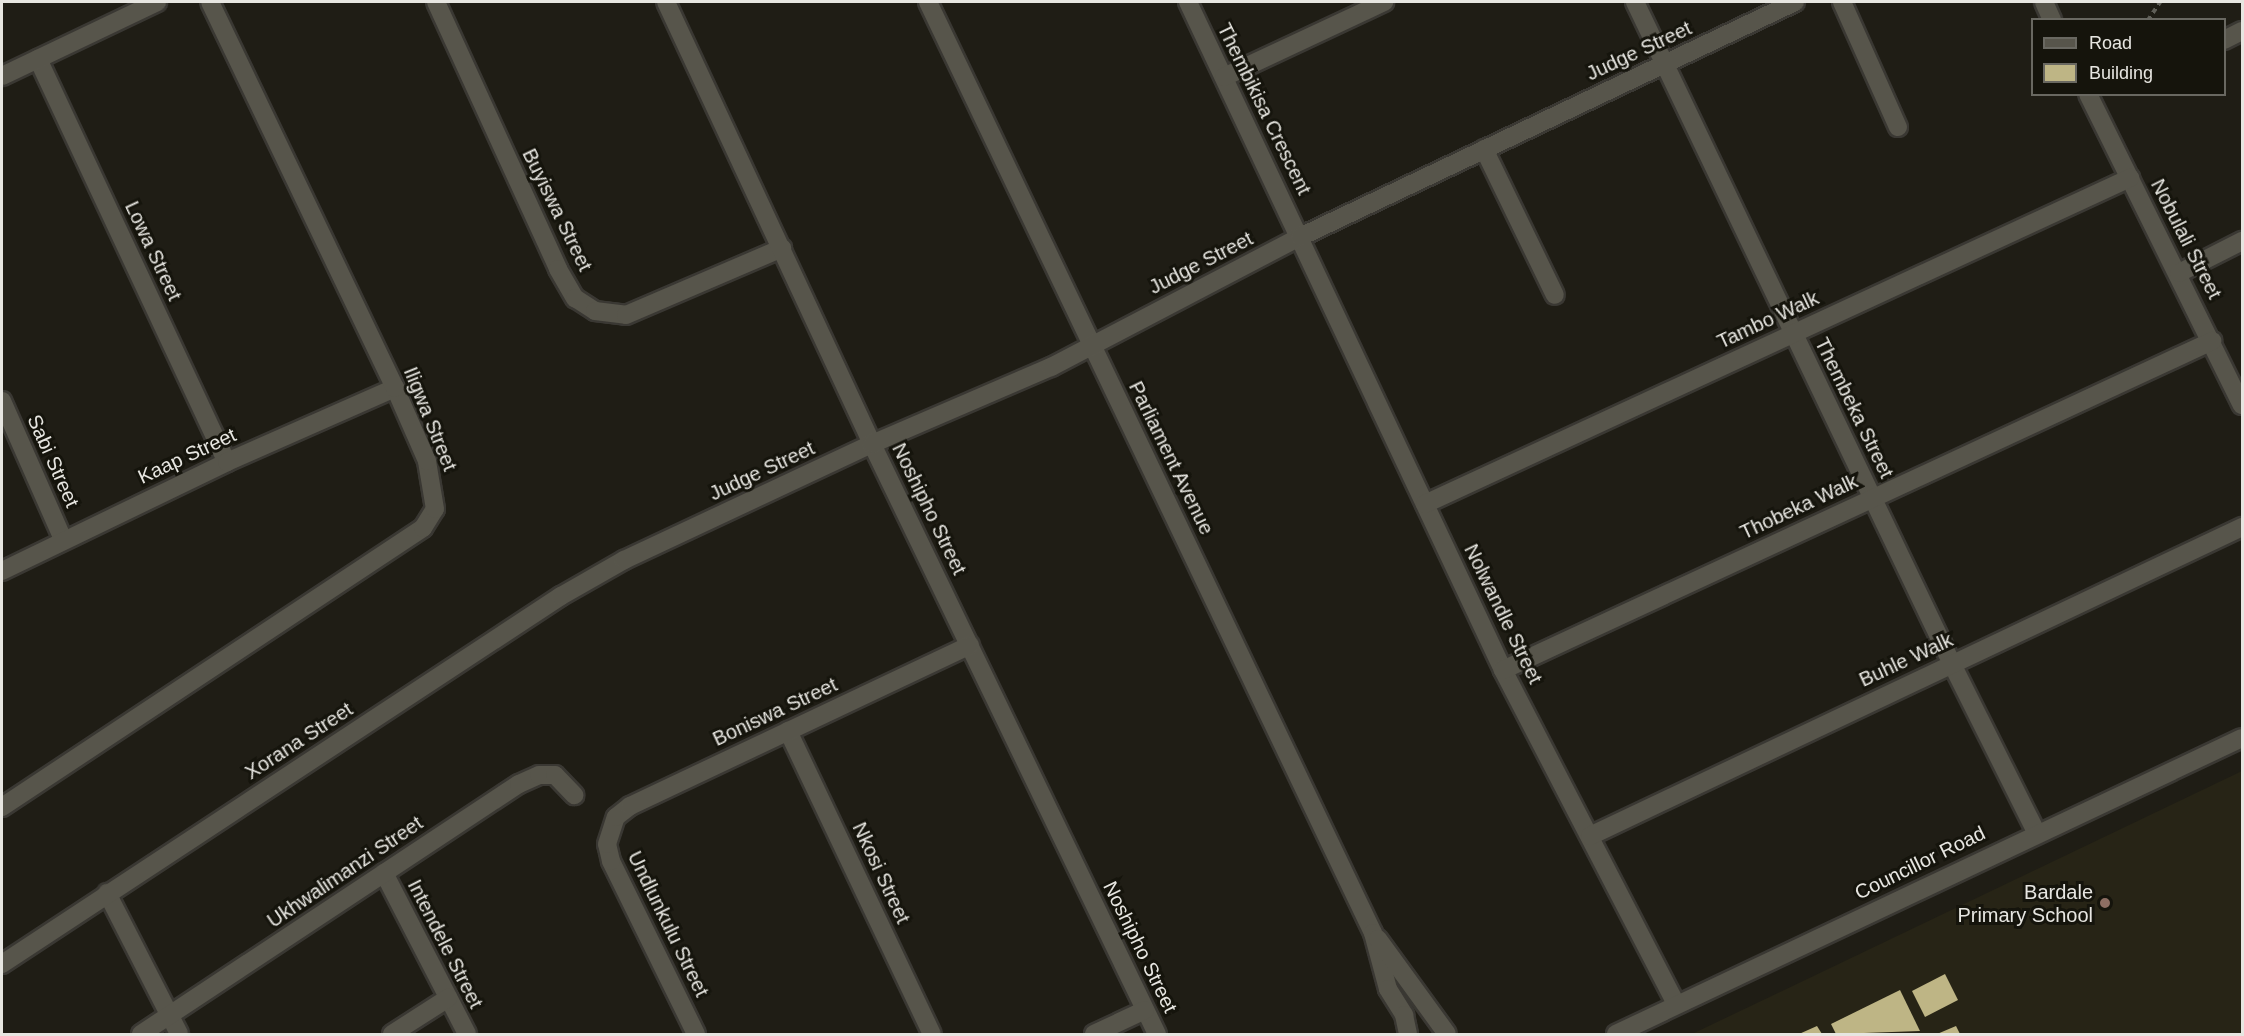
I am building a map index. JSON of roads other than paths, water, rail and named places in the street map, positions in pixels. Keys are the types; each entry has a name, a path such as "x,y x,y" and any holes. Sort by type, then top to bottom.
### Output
{"street":[{"path":"2,76 157,2"},
{"name":"Iligwa Street","path":"2,807 423,528 435,509 434,490 427,461 395,388 210,2"},
{"name":"Buyiswa Street","path":"436,2 558,269 575,298 595,311 626,315 782,248"},
{"name":"Noshipho Street","path":"666,2 872,444 1157,1035"},
{"name":"Parliament Avenue","path":"928,2 1373,933 1447,1035"},
{"name":"Thembikisa Crescent","path":"1188,2 1300,237"},
{"path":"1224,77 1384,2"},
{"name":"Thembeka Street","path":"1635,2 1952,664 2036,832"},
{"name":"Judge Street","path":"624,560 872,444 1092,345 1300,237 1795,2"},
{"path":"1842,2 1898,127"},
{"path":"2044,2 2051,18"},
{"path":"2226,39 2242,32"},
{"name":"Lowa Street","path":"38,59 227,462"},
{"name":"Nobulali Street","path":"2095,97 2130,178 2179,273 2242,405"},
{"path":"1484,149 1555,295"},
{"name":"Tambo Walk","path":"1425,504 2130,178"},
{"name":"Nolwandle Street","path":"1300,237 1503,670 1676,1004"},
{"path":"2179,273 2242,241"},
{"name":"Thobeka Walk","path":"1503,670 2212,341"},
{"name":"Kaap Street","path":"2,571 63,539 227,462 395,388"},
{"name":"Sabi Street","path":"2,401 63,539"},
{"name":"Buhle Walk","path":"1590,836 2242,527"},
{"name":"Xorana Street","path":"2,964 561,596 624,560"},
{"name":"Boniswa Street","path":"609,830 630,806 970,645"},
{"name":"Nkosi Street","path":"788,731 932,1035"},
{"name":"Councillor Road","path":"1617,1034 2036,832 2242,738"},
{"name":"Ukhwalimanzi Street","path":"141,1035 519,784 539,775 555,775 574,795"},
{"name":"Undlunkulu Street","path":"609,830 607,844 615,871 696,1035"},
{"name":"Intendele Street","path":"384,873 467,1035"},
{"path":"107,893 179,1035"},
{"name":"Parliament Avenue","path":"1373,933 1388,989 1404,1015 1408,1035"},
{"path":"392,1035 448,998"},
{"path":"1094,1035 1145,1010"}],"place":[{"name":"Bardale Primary School","path":"2105,903"}]}
